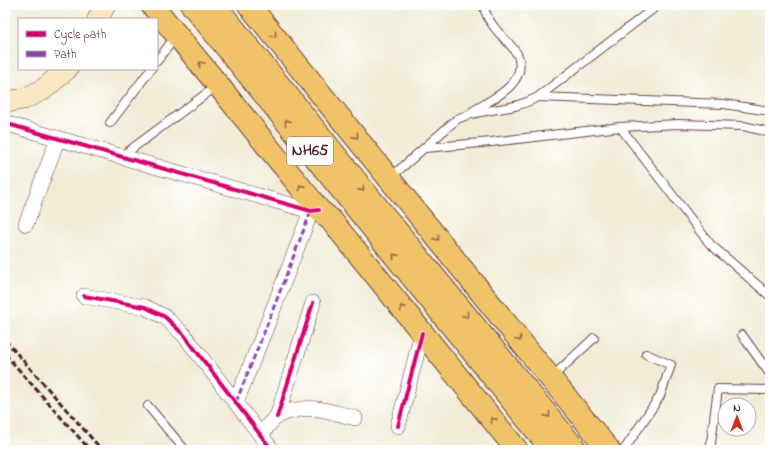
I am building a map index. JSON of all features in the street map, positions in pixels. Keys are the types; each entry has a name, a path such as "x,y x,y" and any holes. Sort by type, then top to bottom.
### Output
{"main road":[{"path":"98,18 105,5"},
{"path":"152,5 218,85 315,210 331,220 517,450"},
{"name":"NH65","path":"192,5 552,450"},
{"name":"NH65","path":"215,5 365,192 576,450"},
{"path":"250,5 609,450"},
{"path":"5,102 24,99 44,89 66,70"}],"street":[{"path":"5,122 11,125 315,210 236,402"},
{"path":"26,224 58,138"},
{"path":"84,296 145,307 165,317 184,335 272,450"},
{"path":"261,435 277,416 314,304"},
{"path":"398,426 422,333"},
{"path":"277,416 287,412 314,408 326,409 355,418"}],"lane":[{"path":"390,179 449,125 508,89 516,80 519,67 518,55 487,18 484,5"},
{"path":"469,114 514,107 527,103 538,97 658,5"},
{"path":"158,60 177,35"},
{"path":"110,123 150,70"},
{"path":"122,156 218,85"},
{"path":"538,97 724,104 770,111"},
{"path":"425,148 620,127 678,124 743,126 770,132"},
{"path":"620,127 710,244 770,296"},
{"path":"742,335 770,374"},
{"path":"551,379 594,338"},
{"path":"624,450 660,396 671,365 646,354"},
{"path":"710,450 718,389 770,390"},
{"path":"148,406 185,450"}],"railway":[{"path":"5,340 102,450"},
{"path":"5,354 90,450"}],"marked path":[{"path":"236,402 311,211"}],"cycle path":[{"path":"5,122 11,125 311,211 319,210"},
{"path":"84,296 145,307 165,317 184,335 272,450"},
{"path":"277,417 313,303"},
{"path":"398,426 422,333"}]}
